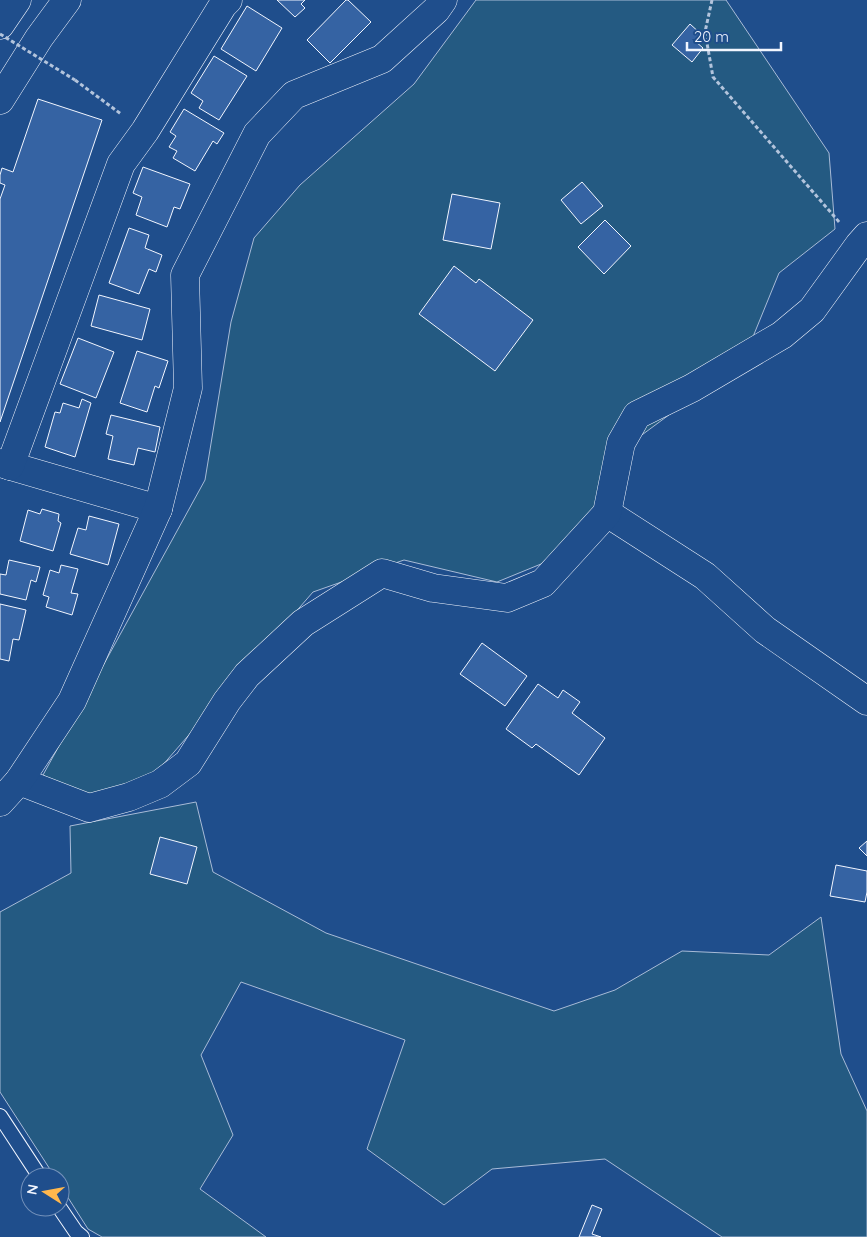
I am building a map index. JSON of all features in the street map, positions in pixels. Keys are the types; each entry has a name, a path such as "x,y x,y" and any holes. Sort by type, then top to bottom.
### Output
{"street":[{"path":"0,25 17,0"},
{"path":"0,100 39,38 67,0"},
{"path":"158,509 5,465 121,164 145,131 223,5 228,0"},
{"path":"0,802 19,781 72,701 158,509 188,388 185,275 257,134 294,95 382,59 436,10 443,0"},
{"path":"19,781 89,808 129,797 160,784 188,763 227,701 247,675 303,623 382,573 433,588 507,598 543,583 607,513 621,443 638,415 692,388 782,335 812,310 863,240"},
{"path":"607,513 706,576 765,630 867,701"}],"lane":[{"path":"0,1116 33,1167"},
{"path":"66,1217 76,1232 82,1237"}],"path":[{"path":"712,0 705,32 713,77 863,240"},
{"path":"0,34 75,80 145,131"}],"shaded area":[{"path":"476,0 726,0 829,153 835,229 779,273 748,349 681,406 608,460 596,511 541,564 497,582 404,560 313,592 148,782 90,803 43,775 205,480 231,322 254,238 300,185 414,84"},
{"path":"196,802 213,872 326,933 554,1011 615,990 682,951 769,955 821,917 841,1054 867,1111 867,1237 722,1237 605,1159 492,1169 444,1205 367,1149 405,1040 241,982 201,1055 233,1135 200,1189 266,1237 102,1237 88,1229 70,1201 70,1167 49,1167 0,1092 0,912 71,873 70,826"}],"building":[{"path":"277,0 305,0 301,4 305,8 295,17"},
{"path":"346,0 371,22 330,63 307,40"},
{"path":"247,6 282,28 256,71 221,49"},
{"path":"690,24 701,34 695,41 703,48 692,62 672,45"},
{"path":"214,56 247,76 219,120 199,108 203,101 191,93"},
{"path":"38,99 102,120 0,422 0,199 5,185 0,183 0,175 2,168 13,172"},
{"path":"184,109 224,133 217,144 213,141 195,171 173,158 177,151 169,147 176,136 170,132"},
{"path":"143,167 190,184 180,209 174,207 167,227 136,215 142,197 133,193"},
{"path":"582,182 603,206 581,224 561,200"},
{"path":"452,194 500,203 491,249 443,240"},
{"path":"605,220 631,246 604,274 578,247"},
{"path":"129,228 149,235 145,248 162,255 156,272 149,269 139,294 109,283"},
{"path":"454,266 476,283 479,279 533,320 495,371 419,314"},
{"path":"99,295 150,309 142,340 91,326"},
{"path":"78,338 114,352 96,398 60,384"},
{"path":"137,351 168,361 159,388 155,386 147,412 120,403"},
{"path":"82,399 91,403 75,457 45,447 55,412 60,413 63,403 79,408"},
{"path":"111,415 160,427 155,452 138,448 134,465 108,459 113,436 106,434"},
{"path":"42,509 59,514 58,521 61,523 53,551 20,541 28,510 40,514"},
{"path":"89,516 119,524 108,565 70,554 78,528 86,530"},
{"path":"9,560 40,567 36,582 31,580 26,600 0,594 0,574 6,575"},
{"path":"61,565 78,569 71,593 78,594 72,615 46,607 49,597 43,595 50,570 59,573"},
{"path":"0,604 26,610 19,640 13,639 9,661 0,659"},
{"path":"482,643 527,676 505,706 460,674"},
{"path":"538,684 558,698 563,690 580,702 572,713 605,738 579,775 536,744 532,748 506,729"},
{"path":"160,837 197,847 187,884 150,874"},
{"path":"867,841 867,856 859,848"},
{"path":"836,865 867,871 865,902 830,896"},
{"path":"592,1205 602,1209 592,1234 601,1237 579,1237"}]}
